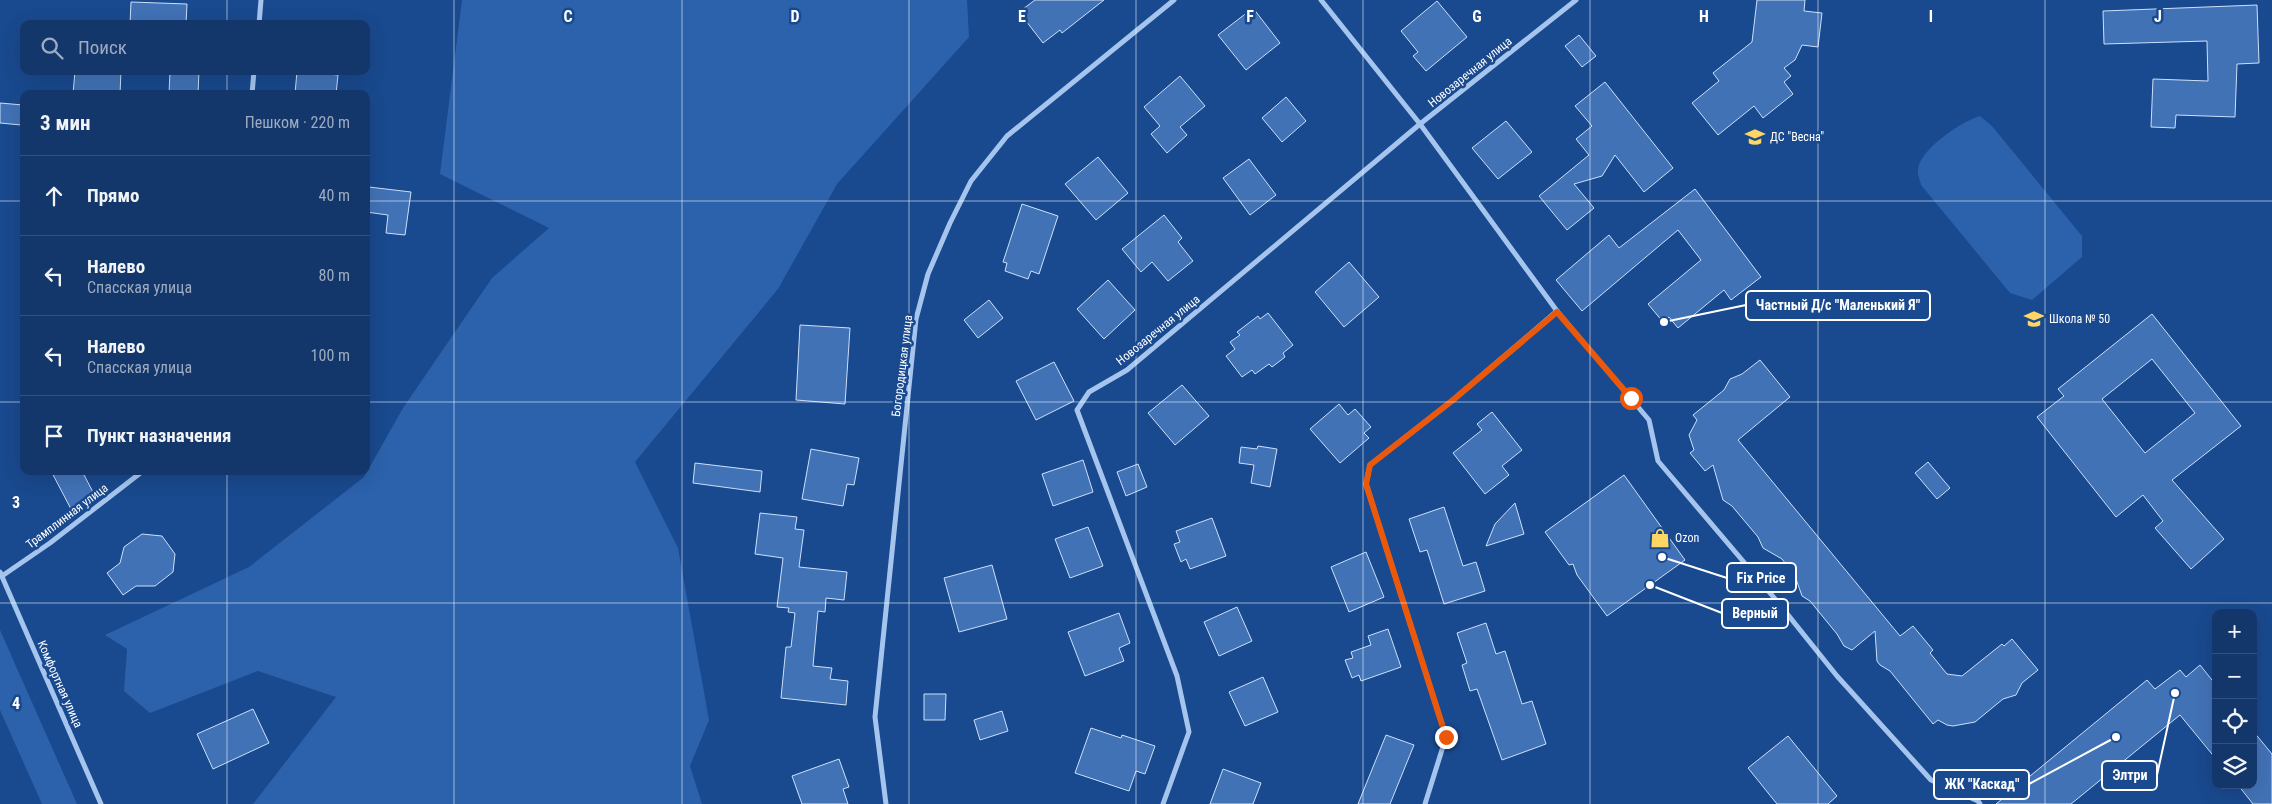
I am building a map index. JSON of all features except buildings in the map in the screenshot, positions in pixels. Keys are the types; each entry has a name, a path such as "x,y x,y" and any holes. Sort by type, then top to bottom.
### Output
{"street":[{"path":"258,20 261,0"},
{"name":"Богородицкая улица","path":"886,804 875,717 916,319 928,274 971,181 1007,136 1174,0"},
{"path":"1321,0 1420,124 1557,312 1650,420 1658,461 1769,591 1837,676 1931,780 1978,801 1980,804"},
{"name":"Новозаречная улица","path":"1163,804 1189,732 1177,676 1077,410 1089,392 1126,370 1420,124 1576,0"},
{"path":"252,90 254,75"},
{"path":"1425,804 1446,737 1366,484 1370,465 1453,400 1557,312"},
{"name":"Трамплинная улица","path":"1,574 50,543 138,475"},
{"name":"Комфортная улица","path":"1,574 101,804"}],"shaded area":[{"path":"462,0 967,0 969,37 837,184 778,289 635,462 678,548 709,720 690,766 702,804 253,804 336,697 258,671 150,713 124,691 127,649 105,635 249,567 365,475 370,475 370,466 403,408 492,278 549,228 440,174"},
{"path":"1980,116 1992,126 2082,236 2082,257 2032,300 2010,293 1921,185 1918,175 1920,161 1934,145 1953,130"},
{"path":"0,630 77,804 42,804 0,710"}],"place":[{"name":"ДС \"Весна\"","path":"1755,137"},
{"name":"Школа № 50","path":"2034,319"},
{"name":"Частный Д/с \"Маленький Я\"","path":"1664,322"},
{"name":"Ozon","path":"1660,538"},
{"name":"Fix Price","path":"1662,557"},
{"name":"Верный","path":"1650,585"},
{"name":"Элтри","path":"2175,693"},
{"name":"ЖК \"Каскад\"","path":"2116,737"}],"route":[{"path":"1446,737 1366,484 1370,465 1453,400 1557,312 1631,398"}]}
